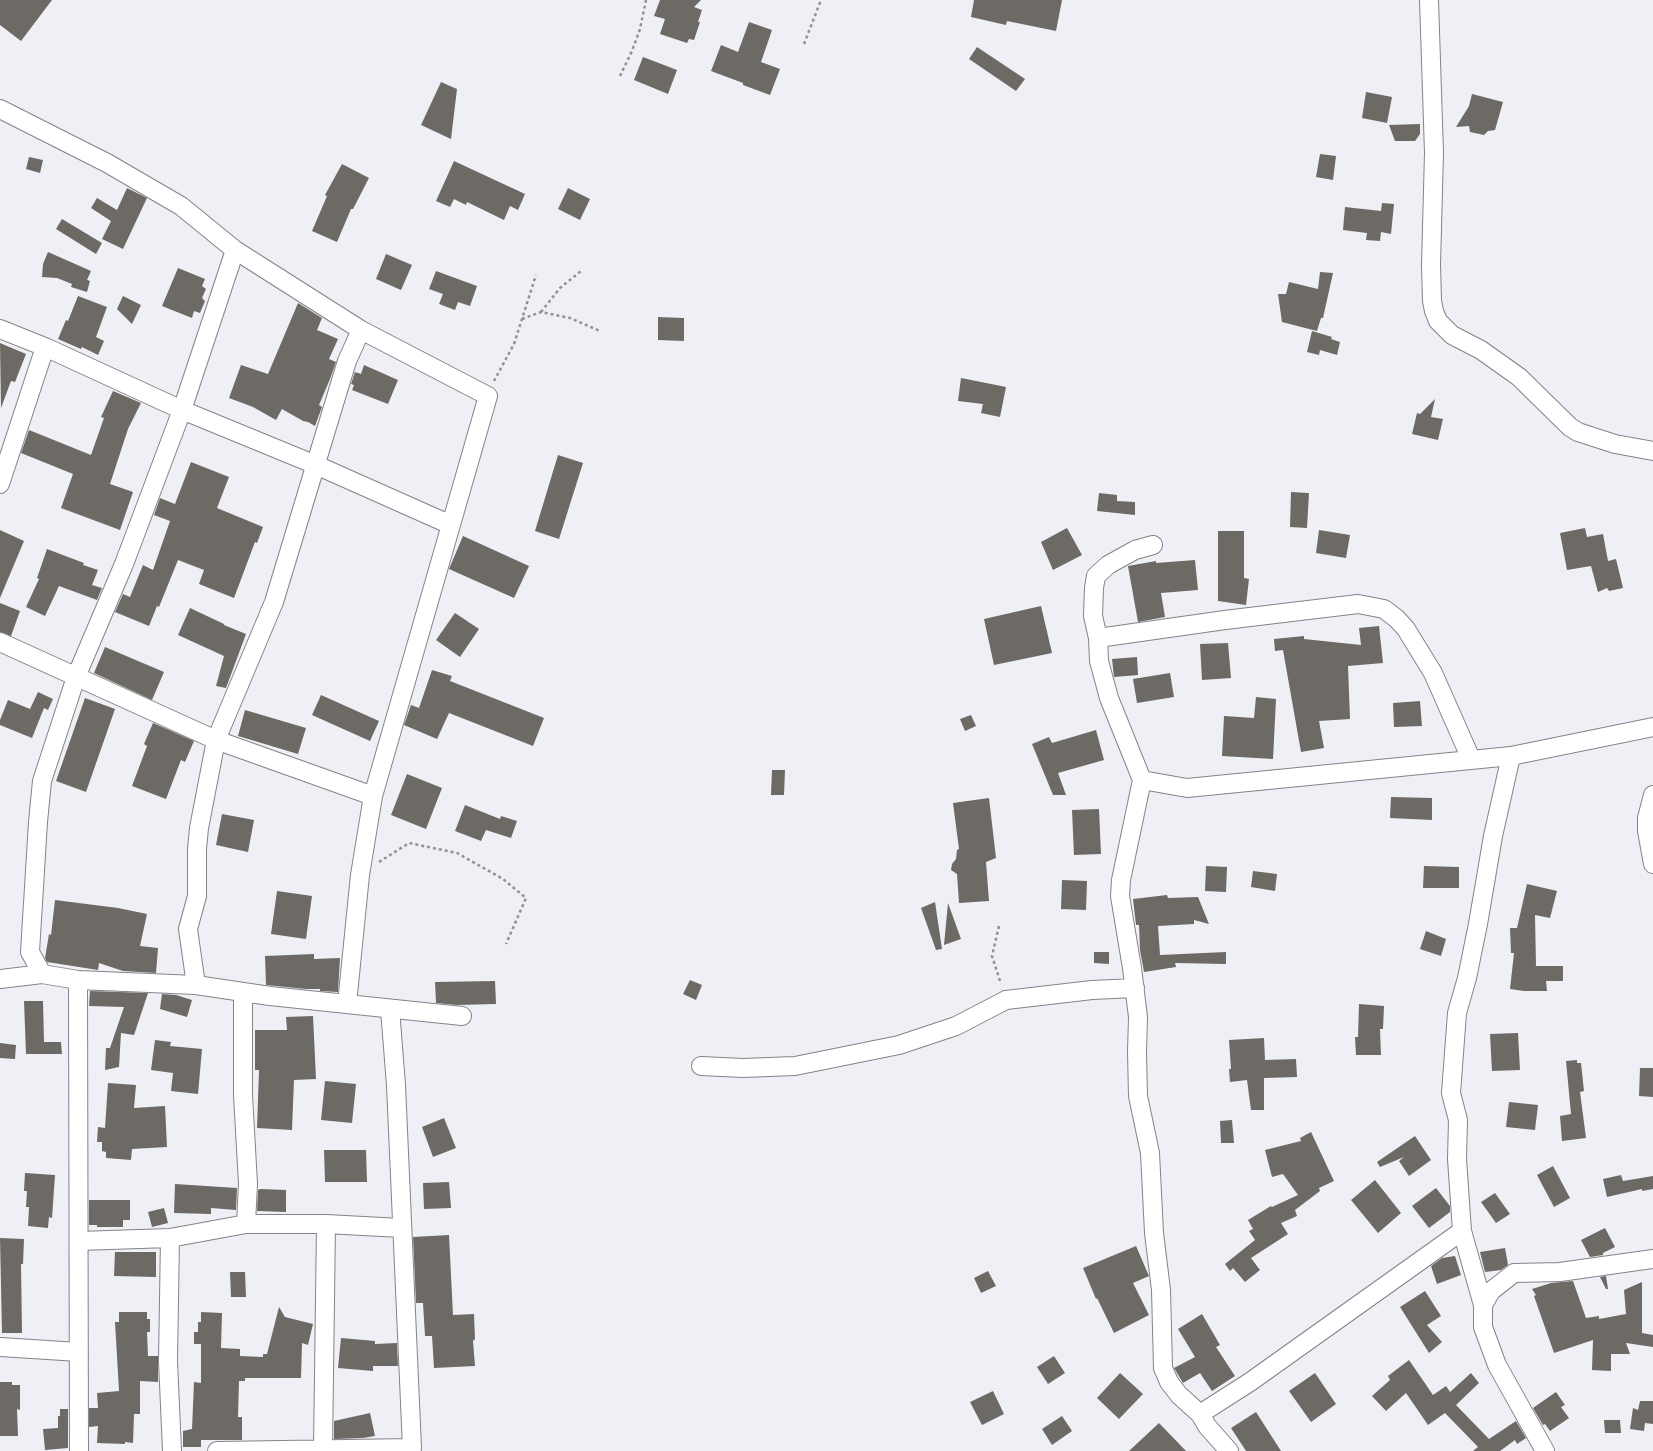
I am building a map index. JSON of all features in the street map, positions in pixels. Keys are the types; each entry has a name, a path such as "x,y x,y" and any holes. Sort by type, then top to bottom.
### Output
{"street":[{"path":"1429,0 1434,153 1431,265 1432,301 1438,321 1452,335 1498,360 1519,377 1570,427 1578,432 1615,444 1653,451"},
{"path":"0,109 107,163 181,206 235,250 361,330 488,396 373,796 360,875 347,1004"},
{"path":"42,974 30,952 42,781 76,677 124,564 182,410 235,250"},
{"path":"0,329 45,347 182,410 316,465 451,525"},
{"path":"196,985 188,929 197,896 197,848 199,828 216,740 274,602 347,361 361,330"},
{"path":"0,484 45,347"},
{"path":"1153,545 1135,550 1108,565 1096,576 1094,588 1094,616 1098,638 1099,661 1109,698 1142,780 1121,880 1120,896 1135,988 1138,1017 1138,1096 1150,1153 1154,1233 1161,1290 1163,1368 1169,1382 1179,1395 1200,1414 1207,1426 1229,1451"},
{"path":"1098,638 1225,620 1358,604 1384,609 1397,619 1406,629 1433,674 1471,759"},
{"path":"0,642 216,740 373,796"},
{"path":"1142,780 1186,788 1511,756 1653,727"},
{"path":"1511,756 1493,836 1467,978 1455,1023 1451,1093 1458,1120 1457,1159 1462,1231 1484,1305 1483,1327 1497,1365 1545,1451"},
{"path":"1653,795 1647,818 1647,831 1653,864"},
{"path":"0,979 42,974 78,980 196,985 390,1010 462,1016"},
{"path":"78,980 80,1451"},
{"path":"701,1066 743,1068 795,1066 899,1045 956,1026 1006,1000 1092,990 1135,988"},
{"path":"243,992 244,1095 248,1184 246,1224"},
{"path":"217,1451 412,1448 401,1228 396,1085 390,1010"},
{"path":"79,1241 170,1238 246,1224 326,1224 401,1228"},
{"path":"323,1450 326,1224"},
{"path":"1200,1414 1250,1382 1462,1231"},
{"path":"170,1238 168,1361 172,1451"},
{"path":"1484,1305 1491,1291 1514,1273 1560,1272 1653,1259"},
{"path":"0,1347 79,1352"}],"path":[{"path":"620,76 632,51 640,29 646,0"},
{"path":"804,44 821,0"},
{"path":"541,312 560,288 581,272"},
{"path":"488,396 514,344 536,275"},
{"path":"521,319 541,312 570,318 600,331"},
{"path":"360,875 409,843 457,853 503,879 526,898 506,944"},
{"path":"999,926 992,956 1006,1000"}],"building":[{"path":"0,0 52,0 21,41 0,25"},
{"path":"660,0 701,0 694,7 702,10 694,40 689,39 687,43 660,34 665,19 654,16"},
{"path":"974,0 1062,0 1056,31 1007,21 1006,25 971,17"},
{"path":"749,22 772,30 761,62 780,69 770,95 711,71 721,45 738,52"},
{"path":"977,47 1025,79 1016,91 969,59"},
{"path":"643,57 677,70 668,94 634,80"},
{"path":"441,82 457,89 451,139 421,125"},
{"path":"1366,92 1392,97 1387,123 1362,118"},
{"path":"1472,94 1503,102 1495,130 1488,131 1484,135 1470,132 1469,126 1456,127 1469,106"},
{"path":"1420,124 1420,134 1415,141 1395,141 1389,125"},
{"path":"1320,154 1336,156 1333,180 1316,177"},
{"path":"29,157 43,160 40,173 26,169"},
{"path":"454,161 525,194 518,210 510,206 504,220 467,202 466,205 454,199 450,207 436,201"},
{"path":"342,164 369,178 353,209 351,209 337,242 312,231 327,196 325,195"},
{"path":"127,188 147,198 123,249 102,239 111,221 91,208 97,198 117,210"},
{"path":"568,188 590,199 580,220 558,209"},
{"path":"1382,203 1394,204 1391,234 1381,232 1380,241 1366,240 1367,233 1343,230 1345,207 1381,211"},
{"path":"62,219 102,243 96,254 56,229"},
{"path":"48,252 91,271 87,280 90,281 87,292 71,287 72,284 57,278 42,277 43,264"},
{"path":"386,254 412,265 401,290 376,279"},
{"path":"178,268 205,279 202,286 206,289 202,298 205,301 200,313 194,311 192,318 162,306"},
{"path":"436,271 477,286 470,306 458,302 455,310 439,304 443,294 429,289"},
{"path":"1320,272 1333,273 1323,318 1321,318 1317,331 1282,322 1278,294 1286,294 1289,282 1318,289"},
{"path":"78,296 107,307 96,337 104,341 98,355 82,347 81,349 58,339 66,320 68,321"},
{"path":"123,296 141,305 132,324 117,309"},
{"path":"298,303 322,318 317,330 338,339 329,359 336,362 319,405 322,407 315,426 282,409 276,420 253,407 229,398 241,365 268,374"},
{"path":"658,317 684,318 684,341 658,340"},
{"path":"1312,331 1332,337 1331,339 1340,342 1337,355 1320,350 1319,355 1307,352"},
{"path":"0,343 26,354 15,382 11,381 1,408"},
{"path":"364,365 398,380 388,404 352,390 354,385 351,384 355,372 361,374"},
{"path":"961,378 1006,387 1000,417 981,413 983,404 958,401"},
{"path":"113,391 141,403 128,429 110,484 133,492 120,530 61,508 73,474 21,453 29,430 91,455 104,418 101,417"},
{"path":"1435,399 1431,417 1443,419 1438,440 1412,434 1417,413 1420,414"},
{"path":"558,455 583,463 559,539 535,531"},
{"path":"191,462 229,477 217,508 263,527 257,543 255,542 234,598 199,584 204,570 178,560 159,607 157,606 149,626 115,612 123,594 130,597 143,565 153,570 170,521 154,515 160,498 175,504"},
{"path":"1291,492 1309,493 1307,528 1290,527"},
{"path":"1099,493 1117,495 1117,501 1135,502 1135,515 1097,511"},
{"path":"1067,528 1082,555 1053,570 1041,542"},
{"path":"1585,528 1587,537 1603,534 1608,561 1616,559 1623,588 1609,591 1607,588 1598,592 1591,566 1567,570 1560,533"},
{"path":"0,530 24,541 0,598"},
{"path":"1319,530 1350,535 1346,558 1316,553"},
{"path":"1218,531 1244,531 1244,578 1249,579 1246,605 1218,601"},
{"path":"463,536 529,566 514,598 449,569"},
{"path":"47,549 98,570 92,585 102,588 97,600 59,586 45,616 26,607 39,579 37,578"},
{"path":"1195,560 1198,590 1161,593 1165,617 1138,622 1128,566 1156,561 1156,563"},
{"path":"0,603 20,611 11,636 0,632"},
{"path":"1041,606 1052,653 994,665 984,619"},
{"path":"190,608 246,634 226,688 216,686 224,656 178,635"},
{"path":"455,613 479,629 460,657 436,640"},
{"path":"1379,626 1383,663 1348,666 1350,719 1319,721 1324,748 1301,752 1283,650 1275,651 1274,639 1304,636 1304,639 1361,645 1359,628"},
{"path":"1228,643 1231,678 1202,680 1200,644"},
{"path":"105,647 164,672 152,700 94,673"},
{"path":"1137,657 1138,675 1114,677 1112,659"},
{"path":"432,670 452,676 450,681 544,718 533,746 449,713 437,739 404,725 411,705 419,708"},
{"path":"1170,673 1174,697 1137,703 1133,679"},
{"path":"38,692 53,699 48,710 44,708 32,738 0,725 0,720 8,700 30,709"},
{"path":"321,695 379,721 370,741 312,715"},
{"path":"1256,697 1276,699 1273,759 1222,756 1224,716 1254,718"},
{"path":"85,698 115,709 86,792 56,781"},
{"path":"1420,701 1422,726 1394,727 1393,703"},
{"path":"245,710 306,728 298,754 238,736"},
{"path":"971,715 976,726 965,731 960,719"},
{"path":"153,723 194,741 185,762 181,760 166,799 132,786 147,746 144,744"},
{"path":"1096,730 1104,760 1058,773 1066,795 1053,795 1032,744 1049,737 1052,743"},
{"path":"772,770 785,770 784,795 771,795"},
{"path":"407,774 442,788 426,829 391,815"},
{"path":"1391,797 1432,798 1432,820 1390,818"},
{"path":"989,798 996,858 986,862 989,901 959,903 957,874 951,870 952,864 956,859 957,850 959,849 953,803"},
{"path":"465,805 500,819 501,816 517,821 511,838 486,830 481,841 455,831"},
{"path":"1099,809 1101,854 1074,855 1072,810"},
{"path":"222,814 254,820 248,852 216,845"},
{"path":"1206,866 1227,867 1226,892 1205,891"},
{"path":"1424,866 1459,867 1459,888 1423,888"},
{"path":"1253,871 1277,874 1275,891 1251,887"},
{"path":"1062,880 1087,881 1086,910 1061,909"},
{"path":"1527,884 1557,891 1550,918 1535,915 1536,966 1563,966 1563,981 1546,981 1547,991 1524,991 1510,989 1514,953 1511,953 1510,928 1517,928"},
{"path":"277,891 312,896 306,939 271,934"},
{"path":"1167,895 1168,898 1198,897 1209,924 1194,920 1194,924 1158,926 1160,955 1226,952 1226,964 1175,963 1176,967 1144,972 1140,950 1139,925 1136,925 1133,899"},
{"path":"55,900 118,908 147,914 140,946 158,948 156,973 123,971 99,963 98,970 47,962 45,958 49,934 51,935"},
{"path":"935,902 942,949 936,950 921,908"},
{"path":"948,903 961,939 944,945"},
{"path":"1426,931 1446,939 1441,956 1420,949"},
{"path":"1094,952 1109,952 1109,964 1094,963"},
{"path":"314,954 314,959 340,958 338,992 320,991 320,989 266,985 265,956"},
{"path":"690,980 702,985 696,1000 683,994"},
{"path":"495,981 496,1004 457,1005 436,1003 435,982"},
{"path":"90,991 148,993 134,1035 121,1033 119,1067 105,1070 106,1048 110,1048 124,1007 89,1006"},
{"path":"162,994 176,995 192,1000 187,1017 160,1009"},
{"path":"24,1001 43,1001 44,1042 61,1042 62,1054 26,1054"},
{"path":"1359,1004 1384,1006 1383,1029 1380,1029 1381,1055 1356,1055 1355,1037 1358,1037"},
{"path":"313,1016 316,1079 294,1080 292,1130 257,1128 259,1070 255,1070 255,1030 287,1030 286,1017"},
{"path":"1518,1033 1520,1070 1492,1071 1490,1034"},
{"path":"1264,1038 1265,1060 1296,1059 1297,1077 1264,1078 1264,1110 1251,1110 1247,1080 1230,1082 1229,1069 1231,1069 1229,1040"},
{"path":"155,1040 171,1042 170,1046 202,1049 198,1094 171,1091 173,1073 151,1070"},
{"path":"0,1043 16,1045 15,1059 0,1058"},
{"path":"1577,1060 1577,1063 1581,1063 1584,1091 1580,1092 1586,1138 1562,1141 1560,1116 1571,1114 1566,1061"},
{"path":"1640,1068 1653,1068 1653,1097 1639,1096"},
{"path":"325,1081 356,1084 352,1123 321,1120"},
{"path":"108,1083 136,1085 134,1108 165,1106 167,1147 132,1149 131,1160 106,1158 106,1152 102,1151 102,1142 97,1142 98,1127 105,1128"},
{"path":"1509,1102 1538,1105 1535,1130 1506,1127"},
{"path":"444,1118 456,1148 433,1157 422,1127"},
{"path":"1232,1120 1234,1143 1221,1143 1220,1121"},
{"path":"1311,1132 1334,1181 1319,1188 1320,1191 1295,1210 1297,1216 1281,1223 1288,1234 1251,1258 1260,1270 1245,1282 1233,1268 1230,1271 1225,1264 1255,1240 1249,1231 1253,1229 1248,1220 1271,1206 1272,1207 1298,1195 1283,1174 1272,1177 1265,1150 1301,1141 1300,1138"},
{"path":"1415,1136 1431,1160 1409,1176 1399,1161 1404,1157 1380,1167 1377,1162"},
{"path":"324,1150 366,1150 367,1182 325,1182"},
{"path":"1553,1166 1570,1198 1554,1207 1537,1175"},
{"path":"25,1173 55,1175 52,1218 49,1217 48,1228 28,1226 29,1207 26,1207 27,1191 24,1191"},
{"path":"1621,1175 1623,1181 1653,1176 1653,1189 1642,1191 1642,1189 1607,1197 1603,1179"},
{"path":"1375,1180 1401,1213 1378,1233 1351,1200"},
{"path":"449,1182 451,1208 424,1209 423,1183"},
{"path":"175,1184 237,1188 236,1210 211,1208 211,1214 174,1213"},
{"path":"1436,1188 1450,1206 1450,1212 1429,1228 1412,1206"},
{"path":"258,1190 286,1190 286,1212 257,1211"},
{"path":"1495,1193 1510,1214 1496,1223 1481,1202"},
{"path":"89,1200 130,1200 130,1220 123,1220 123,1227 97,1227 97,1225 89,1225"},
{"path":"164,1208 168,1223 152,1227 148,1212"},
{"path":"1605,1228 1615,1247 1603,1253 1603,1255 1590,1257 1581,1240"},
{"path":"449,1235 453,1315 474,1314 475,1339 473,1341 475,1366 434,1368 432,1336 425,1336 423,1303 416,1303 413,1237"},
{"path":"0,1238 24,1239 23,1264 21,1264 22,1333 2,1333"},
{"path":"1136,1246 1149,1276 1133,1283 1149,1315 1114,1333 1097,1298 1096,1299 1083,1268"},
{"path":"1505,1248 1508,1265 1501,1270 1485,1272 1480,1252"},
{"path":"115,1252 156,1252 156,1277 114,1276"},
{"path":"1455,1256 1461,1275 1437,1284 1431,1266 1442,1258"},
{"path":"988,1271 996,1286 981,1293 974,1278"},
{"path":"230,1272 245,1272 246,1297 231,1297"},
{"path":"1606,1276 1608,1289 1606,1289 1600,1277"},
{"path":"1573,1281 1586,1318 1599,1316 1599,1319 1626,1314 1624,1290 1642,1282 1642,1333 1653,1335 1653,1347 1626,1343 1630,1354 1611,1354 1611,1371 1592,1370 1593,1340 1554,1353 1534,1296 1536,1295 1532,1289 1551,1283"},
{"path":"1425,1291 1441,1316 1427,1325 1442,1342 1429,1353 1400,1307"},
{"path":"279,1307 285,1317 313,1324 308,1345 302,1343 301,1378 245,1378 245,1381 239,1381 238,1417 242,1417 242,1440 201,1440 201,1447 183,1447 183,1431 192,1429 194,1382 201,1383 201,1344 194,1344 194,1332 198,1332 198,1322 201,1322 201,1312 222,1313 221,1348 240,1349 240,1356 263,1357 263,1354 267,1354"},
{"path":"119,1312 147,1312 147,1319 150,1319 150,1332 147,1332 148,1356 158,1356 158,1382 140,1381 140,1414 134,1414 133,1443 97,1443 98,1426 89,1427 89,1408 98,1408 97,1393 119,1391 115,1322 119,1322"},
{"path":"1202,1314 1220,1345 1216,1347 1235,1376 1212,1391 1200,1373 1183,1383 1174,1368 1195,1357 1178,1329"},
{"path":"341,1338 375,1341 375,1344 397,1343 398,1366 373,1366 373,1371 338,1368"},
{"path":"1054,1356 1065,1373 1048,1384 1037,1367"},
{"path":"1409,1360 1433,1395 1446,1386 1450,1392 1471,1373 1479,1383 1456,1405 1489,1439 1516,1421 1526,1438 1517,1444 1515,1440 1500,1451 1473,1451 1478,1447 1445,1413 1428,1425 1406,1393 1386,1411 1372,1396 1390,1380 1388,1376"},
{"path":"1120,1373 1143,1394 1119,1419 1097,1398"},
{"path":"1315,1373 1336,1404 1311,1422 1289,1391"},
{"path":"0,1382 12,1382 12,1385 20,1385 20,1410 17,1409 18,1436 0,1436"},
{"path":"993,1391 1004,1414 982,1425 970,1402"},
{"path":"1556,1392 1565,1405 1561,1407 1569,1418 1550,1431 1545,1424 1543,1425 1533,1408"},
{"path":"1640,1401 1653,1401 1653,1424 1645,1423 1644,1431 1630,1429 1633,1408 1638,1410"},
{"path":"60,1409 68,1409 68,1448 45,1450 43,1429 58,1428 58,1416 60,1416"},
{"path":"1256,1412 1281,1451 1246,1451 1231,1428"},
{"path":"370,1413 375,1436 334,1439 334,1421"},
{"path":"1062,1416 1072,1431 1052,1445 1042,1429"},
{"path":"1604,1420 1620,1420 1621,1433 1605,1433"},
{"path":"1159,1423 1186,1451 1129,1451"}]}
